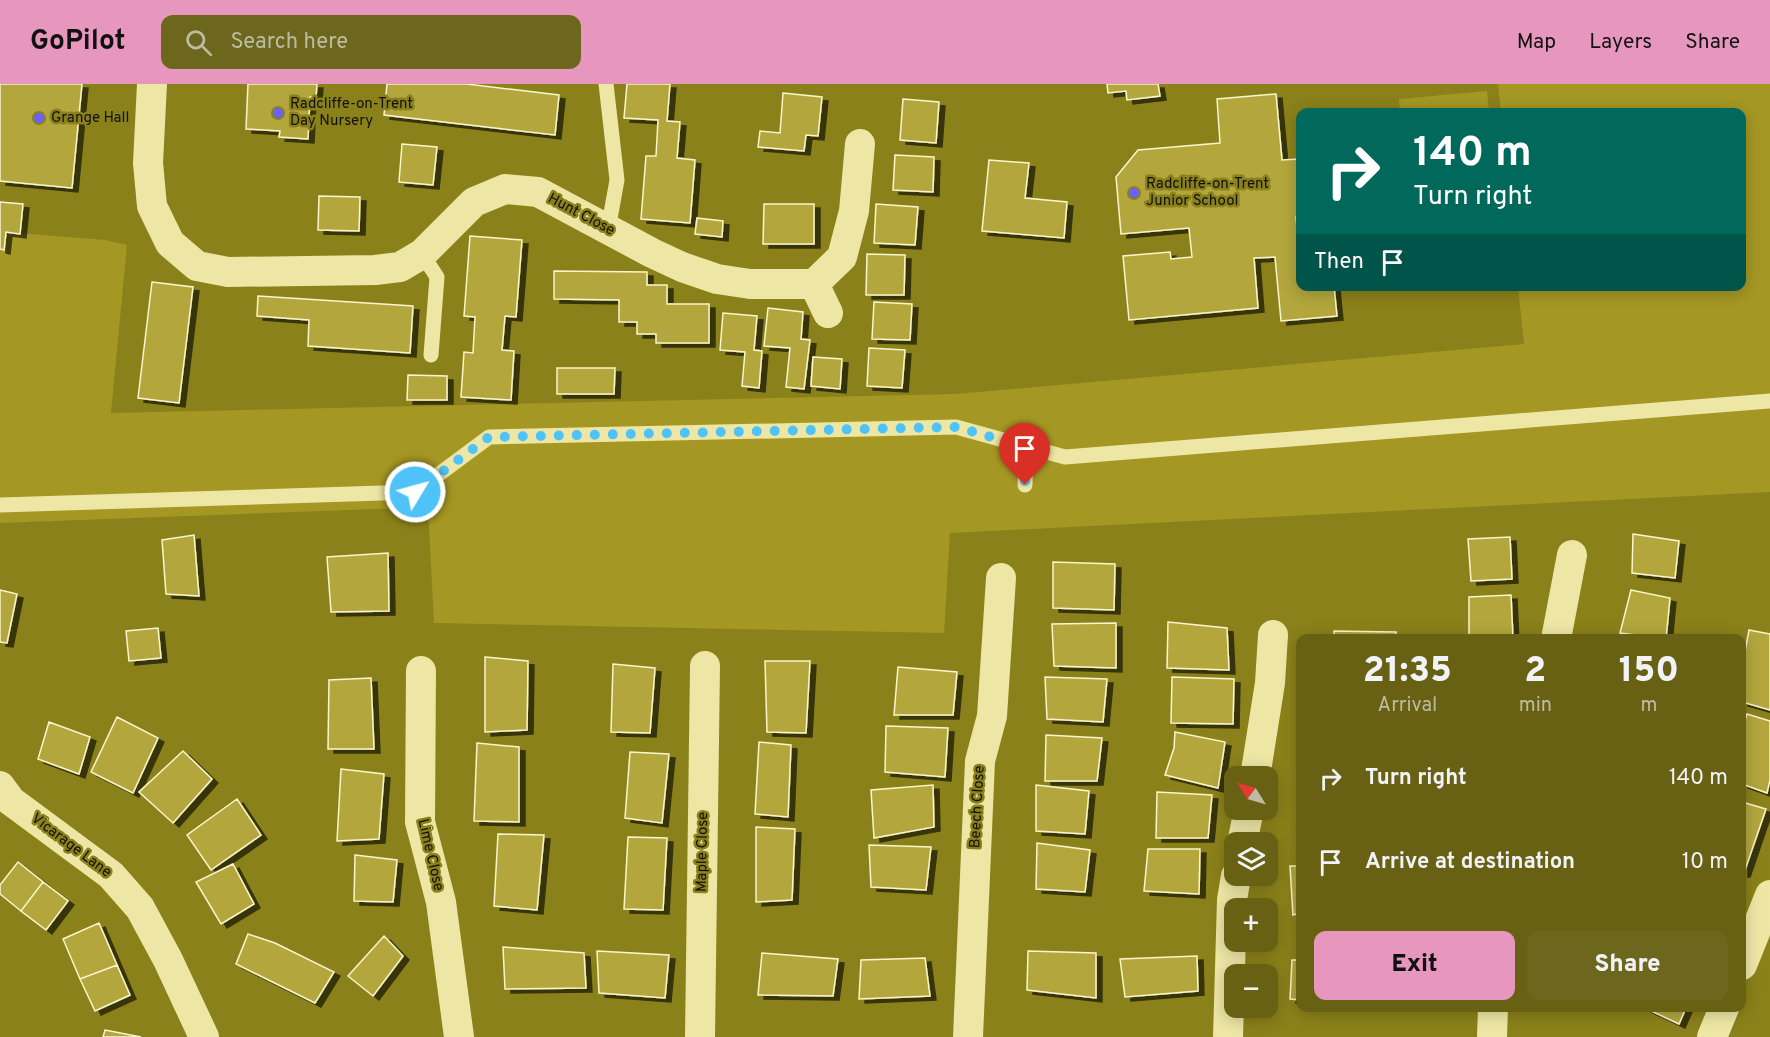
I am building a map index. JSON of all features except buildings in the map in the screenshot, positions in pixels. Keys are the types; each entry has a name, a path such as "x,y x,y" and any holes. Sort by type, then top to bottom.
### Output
{"street":[{"name":"Hunt Close","path":"152,84 148,163 152,206 170,243 197,266 228,272 375,270 400,267 422,254 474,202 506,189 538,192 672,262 717,279 750,284 814,284"},
{"path":"828,313 814,284 842,257 854,211 860,144"},
{"path":"1557,634 1572,555"},
{"name":"Beech Close","path":"968,1037 980,761 992,716 1001,578"},
{"path":"1257,766 1270,683 1273,635"},
{"name":"Maple Close","path":"700,1037 705,666"},
{"name":"Lime Close","path":"421,672 420,822 441,902 459,1037"},
{"name":"Vicarage Lane","path":"0,786 11,801 111,875 140,908 168,960 204,1037"},
{"path":"1228,1037 1234,886"},
{"path":"1746,955 1770,895"},
{"path":"1492,1037 1493,1012"},
{"path":"1712,1037 1722,1012"}],"lane":[{"path":"606,84 617,180 608,230"},
{"path":"422,254 436,277 430,355"},
{"path":"0,505 415,492 489,437 956,427 1065,457 1770,401"},
{"path":"1025,485 1026,447"}],"shaded area":[{"path":"1498,84 1770,84 1770,492 950,533 944,633 434,623 428,507 0,523 0,249 4,249 6,232 105,240 127,245 111,413 955,394 1524,344 1518,291 1746,291 1746,108 1501,108"},
{"path":"1487,91 1489,108 1400,108 1399,99"}],"place":[{"name":"Radcliffe-on-Trent Day Nursery","path":"278,113"},
{"name":"Grange Hall","path":"39,118"},
{"name":"Radcliffe-on-Trent Junior School","path":"1134,193"}],"route":[{"path":"415,492 489,437 956,427 1026,447 1025,485"}]}
